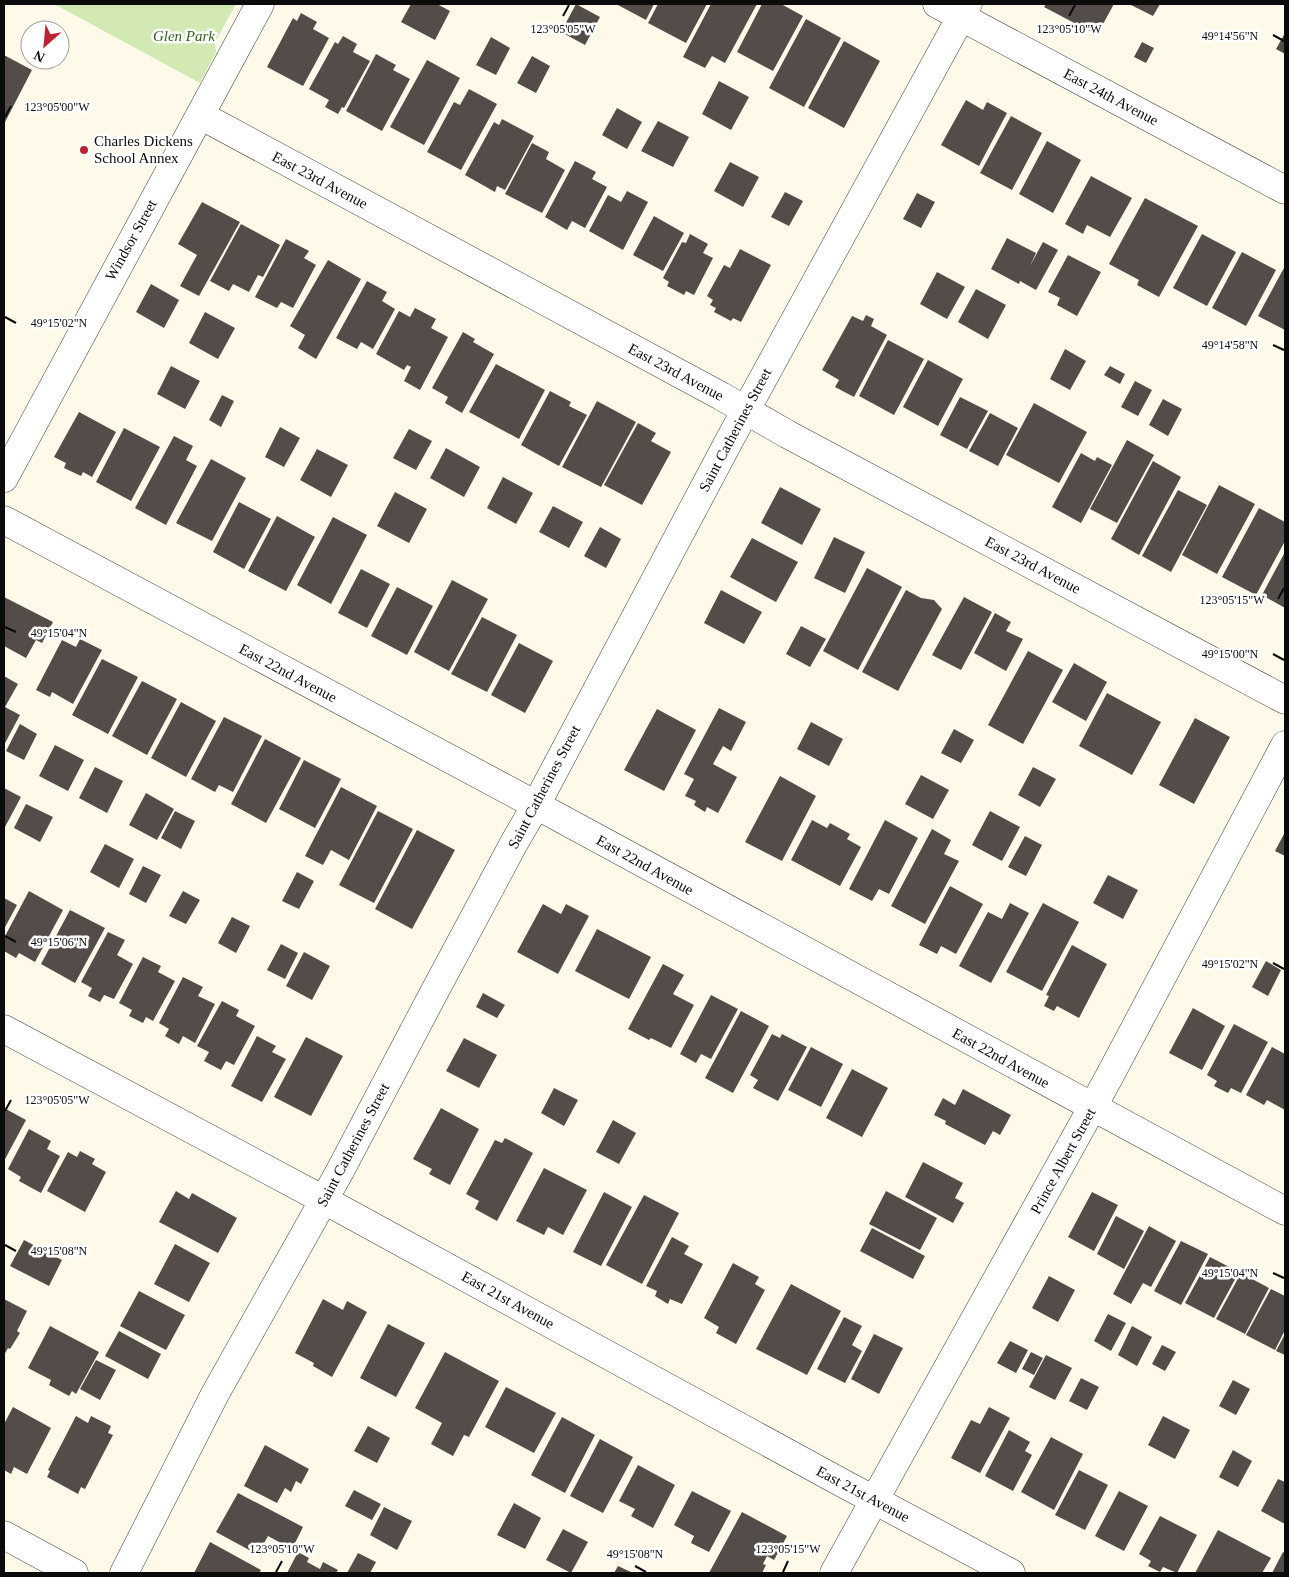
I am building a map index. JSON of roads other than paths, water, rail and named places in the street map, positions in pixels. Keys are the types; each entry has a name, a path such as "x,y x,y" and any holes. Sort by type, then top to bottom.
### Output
{"street":[{"name":"Windsor Street","path":"4,478 260,4"},
{"name":"East 24th Avenue","path":"937,4 964,10 1285,190"},
{"name":"Saint Catherines Street","path":"124,1573 215,1394 324,1200 746,410 964,10"},
{"name":"East 23rd Avenue","path":"200,115 1285,700"},
{"name":"East 22nd Avenue","path":"4,520 536,805 1285,1211"},
{"name":"Prince Albert Street","path":"834,1573 1092,1108 1285,745"},
{"name":"East 21st Avenue","path":"4,1029 324,1200 1011,1573"},
{"path":"4,1535 74,1573"}],"place":[{"name":"Charles Dickens School Annex","path":"84,150"}],"park label":[{"name":"Glen Park","path":"184,36"}]}
